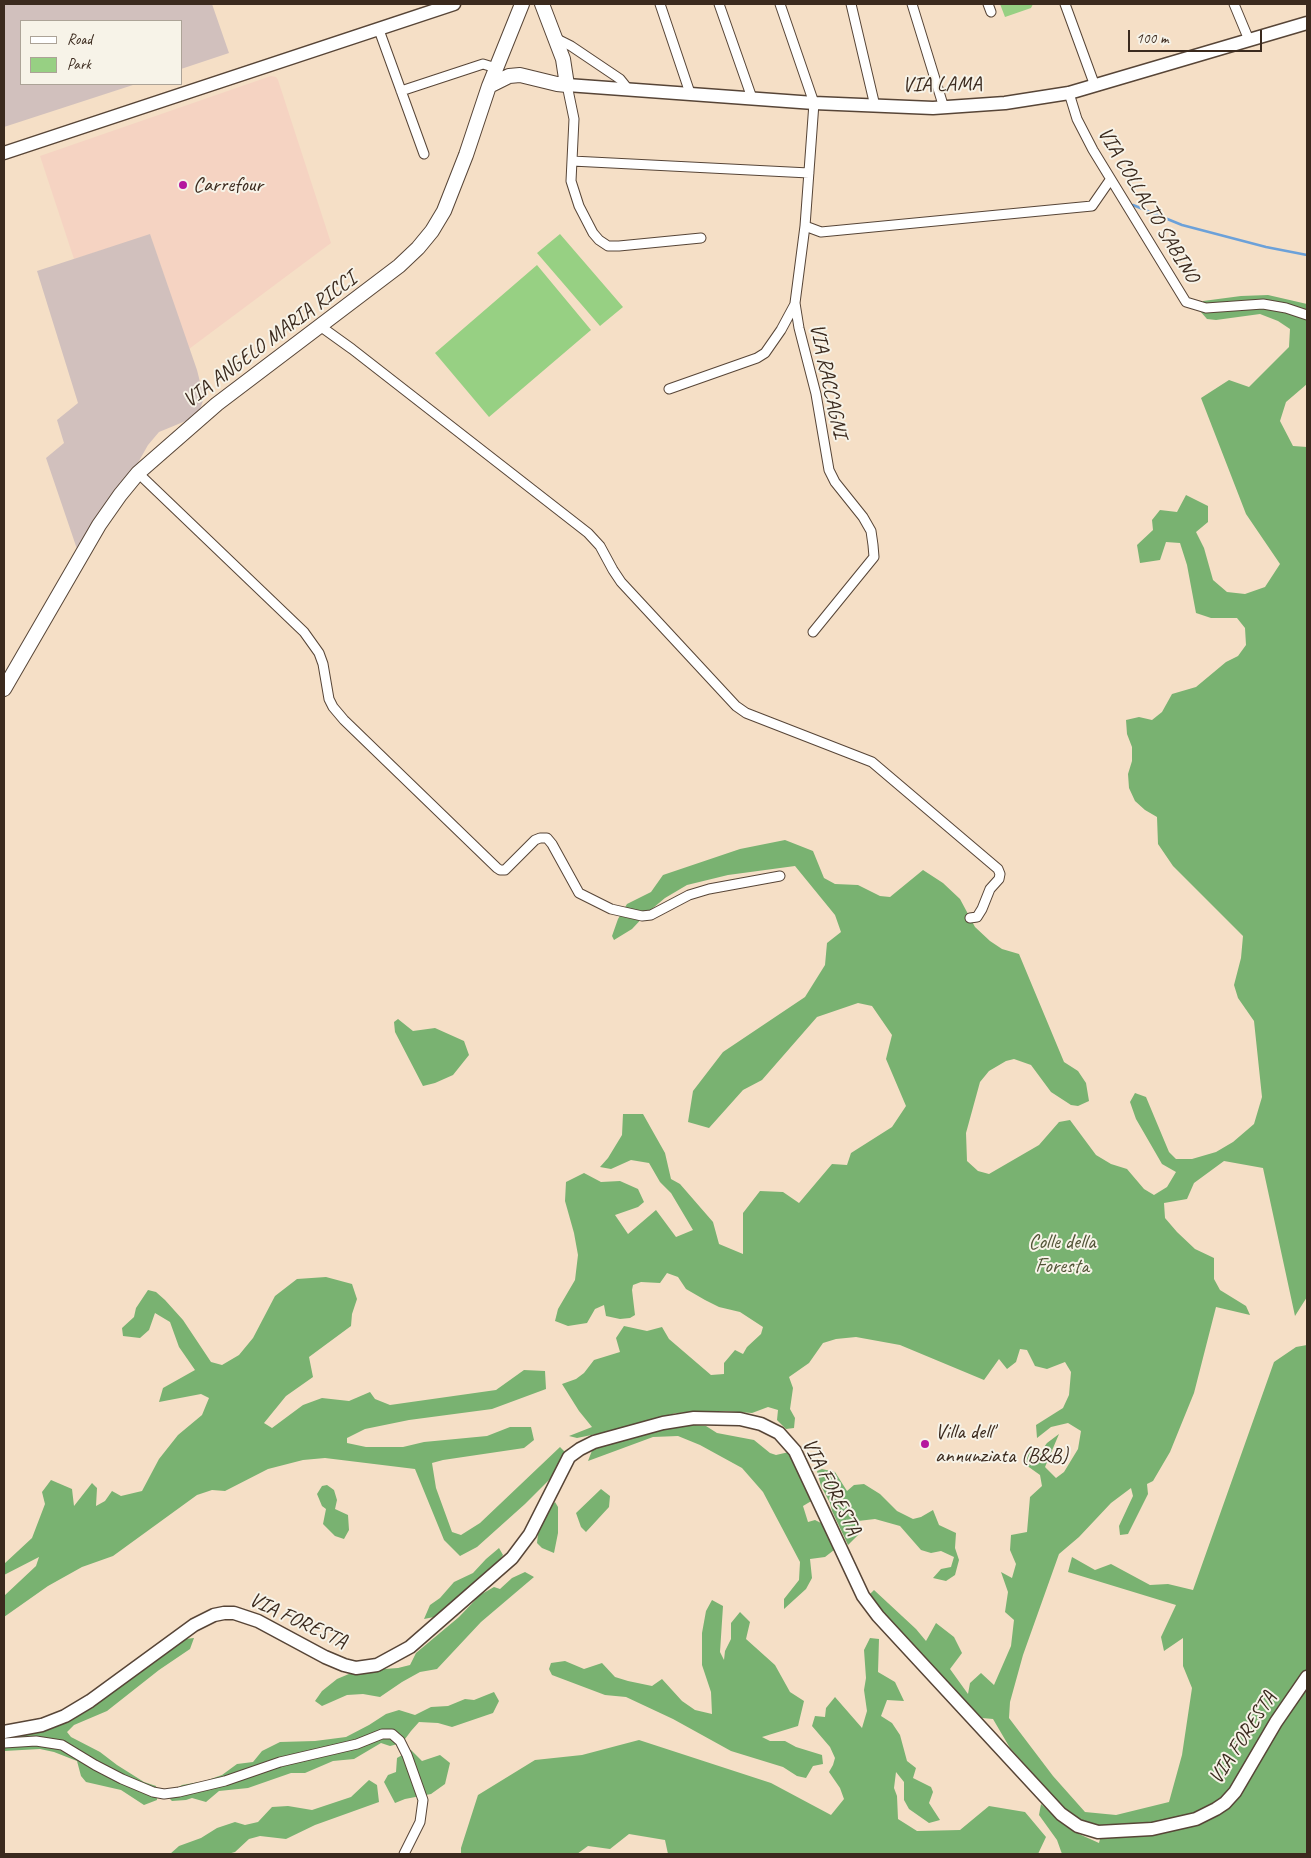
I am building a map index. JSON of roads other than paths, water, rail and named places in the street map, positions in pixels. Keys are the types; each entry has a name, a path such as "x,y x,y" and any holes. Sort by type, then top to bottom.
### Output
{"main road":[{"path":"4,153 454,4"},
{"name":"VIA ANGELO MARIA RICCI","path":"4,689 99,525 138,473 217,404 399,266 432,231 444,211 489,86 522,4"},
{"path":"542,4 557,39 567,85"},
{"name":"VIA LAMA","path":"520,75 567,85 814,103 944,108 1020,102 1069,93 1307,22"},
{"path":"498,63 520,75"},
{"path":"489,86 509,76 520,75"},
{"name":"VIA FORESTA","path":"4,1732 42,1725 65,1716 194,1625 214,1615 224,1613 234,1613 258,1621 325,1657 344,1665 356,1668 377,1665 410,1648 512,1558 530,1534 569,1457 594,1442 663,1423 694,1418 740,1419 761,1424 779,1433 795,1451 864,1596 878,1616 1061,1814 1078,1826 1098,1832 1152,1829 1196,1819 1216,1809 1225,1803 1235,1792 1276,1722 1307,1678"}],"street":[{"path":"660,4 690,93"},
{"path":"719,4 752,98"},
{"path":"780,4 814,103"},
{"path":"850,4 875,106"},
{"path":"912,4 944,108"},
{"path":"1065,4 1095,86"},
{"path":"1234,4 1249,40"},
{"path":"378,30 424,154"},
{"path":"557,39 620,79 628,89"},
{"path":"401,91 483,64 498,63"},
{"path":"567,85 574,119 571,181 579,206 592,233 608,246 701,238"},
{"name":"VIA COLLALTO SABINO","path":"1069,93 1077,119 1110,180 1186,302 1206,308 1264,304 1286,308 1307,315"},
{"name":"VIA RACCAGNI","path":"814,103 805,226 796,303 799,328 816,394 829,470 862,517 870,532 874,557 814,632"},
{"path":"572,161 809,173"},
{"path":"805,226 821,232 1092,206 1110,180"},
{"path":"668,389 757,358 766,353 782,330 796,303"},
{"path":"320,326 588,532 600,546 621,582 736,706 746,713 872,762 998,869 999,878 990,888 982,909 977,917 970,918"},
{"path":"138,473 304,632 319,653 323,664 329,699 333,707 351,727 500,870 505,870 535,840 547,838 579,893 611,909 642,916 651,915 689,895 709,889 780,876"},
{"path":"4,1743 36,1741 62,1744 94,1765 122,1779 153,1792 164,1794 225,1781 280,1762 358,1744 382,1734 392,1734 400,1741 407,1755 424,1800 420,1822 404,1854"}],"waterway":[{"path":"1133,205 1182,225 1266,247 1307,255"}],"place":[{"name":"Carrefour","path":"183,185"},
{"name":"Villa dell' annunziata (B&B)","path":"925,1444"}],"park label":[{"name":"Colle della Foresta","path":"1062,1254"}]}
